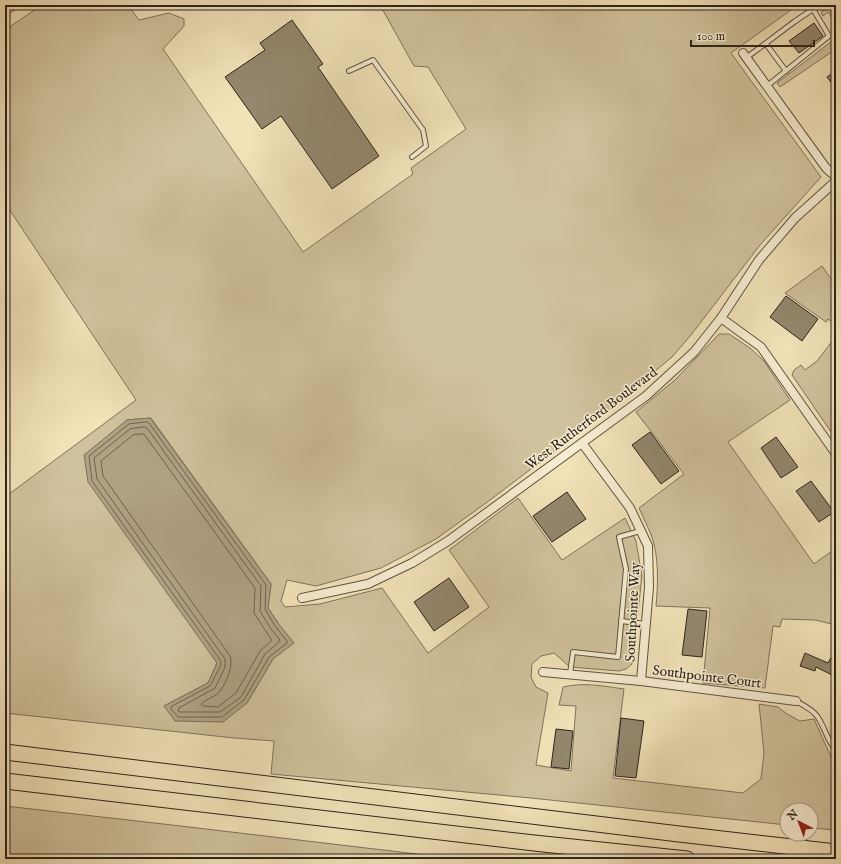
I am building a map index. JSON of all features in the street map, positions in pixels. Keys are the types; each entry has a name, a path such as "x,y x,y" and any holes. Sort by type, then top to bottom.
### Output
{"highway":[{"path":"5,752 836,852"},
{"path":"5,781 534,843 684,859"},
{"path":"679,834 836,844"}],"street":[{"path":"745,55 826,168 836,177"},
{"name":"West Rutherford Boulevard","path":"302,598 368,584 412,563 448,541 646,396 694,352 721,318 759,260 795,218 836,181"},
{"path":"721,318 761,347 836,454"},
{"name":"Southpointe Way","path":"582,443 630,508 648,546 649,588 641,681"},
{"name":"Southpointe Court","path":"543,672 641,681 796,701"}],"lane":[{"path":"5,13 18,5"},
{"path":"745,55 766,44 819,5"},
{"path":"766,86 830,36 813,9"},
{"path":"766,44 786,71"},
{"path":"349,71 373,60 424,130 426,146 412,157"},
{"path":"570,674 573,652 618,657 626,569 619,537 640,531"},
{"path":"621,621 646,624"},
{"path":"796,701 816,715 826,731 830,744 836,750"}],"shaded area":[{"path":"42,5 136,5 131,9 139,20 169,13 184,19 184,26 163,49 303,252 413,174 411,168 466,129 428,67 414,66 380,5 798,5 731,53 821,177 760,245 691,335 672,357 596,420 436,539 381,568 316,586 287,580 281,601 285,607 320,604 382,588 428,653 489,607 449,550 518,498 562,560 625,518 636,541 642,576 632,664 626,669 619,671 570,667 554,653 541,656 532,664 531,677 536,687 548,693 536,765 571,771 576,706 559,705 563,687 594,685 624,689 613,778 743,793 761,779 764,753 759,704 778,707 800,721 814,719 836,768 836,830 819,829 819,802 779,802 779,824 531,798 271,774 274,741 5,713 5,497 136,400 5,203 5,30","holes":["151,418 271,584 268,608 278,623 273,659 247,703 164,706 208,683 217,663 206,645 127,420"]},
{"path":"831,6 836,14 836,23 828,12 823,16 821,12"},
{"path":"836,38 836,49 780,87 777,83"},
{"path":"822,266 836,286 836,325 828,319 826,322 785,293"},
{"path":"719,334 729,334 750,348 764,361 790,400 728,442 814,564 836,548 836,625 815,620 782,619 780,627 773,626 765,688 703,683 710,608 656,606 656,554 652,537 639,508 684,474 636,412 675,380"},
{"path":"836,336 836,439 792,375 794,370 801,365 805,370 817,361"},
{"path":"5,806 172,825 459,859 5,859"}],"water":[{"path":"150,418 271,584 268,608 294,643 273,659 247,703 223,722 175,721 164,706 208,683 217,663 88,482 84,455 127,420"}],"building":[{"path":"292,20 323,64 318,67 379,156 332,189 281,116 262,129 225,77 265,50 260,43"},
{"path":"814,23 823,36 799,53 789,41"},
{"path":"836,71 836,89 827,77"},
{"path":"786,296 818,319 802,341 770,317"},
{"path":"650,432 679,471 661,484 632,445"},
{"path":"776,437 798,467 781,478 761,448"},
{"path":"811,481 834,512 819,522 796,491"},
{"path":"567,492 586,519 552,542 533,516"},
{"path":"449,578 469,607 434,631 414,602"},
{"path":"688,609 707,611 702,657 682,655"},
{"path":"836,649 836,668 832,675 816,667 815,671 800,666 805,653 828,663"},
{"path":"621,718 644,721 636,778 615,776"},
{"path":"556,729 573,731 569,769 551,767"}]}
